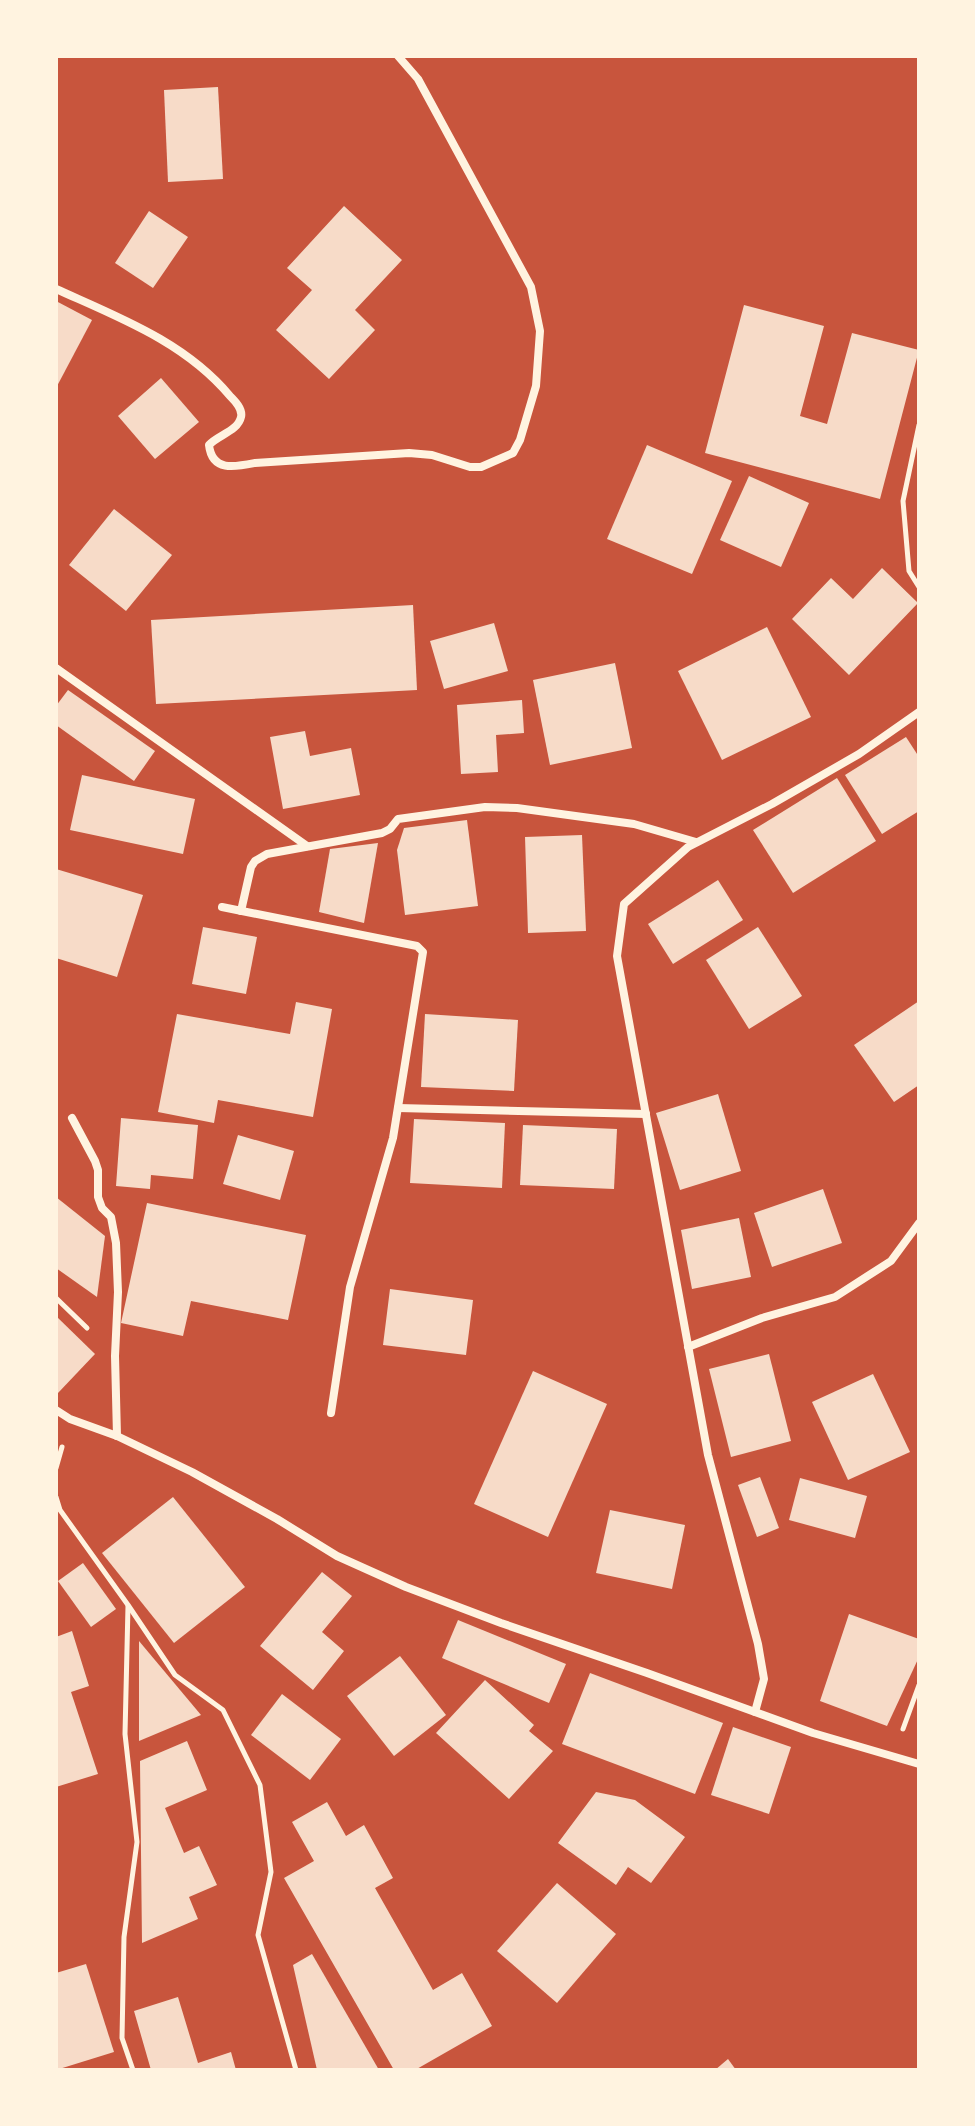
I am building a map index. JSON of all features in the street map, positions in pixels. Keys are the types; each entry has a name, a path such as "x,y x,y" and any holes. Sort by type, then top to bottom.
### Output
{"street":[{"path":"56,289 138,326 190,357 219,382 241,410 241,418 234,427 209,445 209,452 222,466 409,453 432,455 470,467 481,467 513,453 536,386 540,331 531,287 418,79 398,56"},
{"path":"56,668 307,846"},
{"path":"755,1712 764,1679 758,1644 708,1455 617,956 624,904 696,842 772,804 859,754 919,712"},
{"path":"241,911 255,861 267,854 382,833 398,819 485,807 517,808 634,824 696,842"},
{"path":"222,907 417,946 423,952 393,1138 350,1287 331,1413"},
{"path":"398,1108 646,1114"},
{"path":"72,1118 95,1161 98,1197 102,1208 111,1217 116,1243 117,1436"},
{"path":"688,1347 762,1318 835,1297 891,1261 919,1223"},
{"path":"56,1410 192,1472 337,1556 406,1587 813,1733 919,1764"}],"path":[{"path":"919,425 903,501 909,571 919,587"},
{"path":"56,1497 60,1510 175,1675 223,1710 260,1785 271,1872 258,1935 296,2070"},
{"path":"128,1605 125,1734 137,1842 124,1937 122,2038 133,2070"},
{"path":"894,1756 919,1685"}],"building":[{"path":"218,87 223,179 168,182 164,90"},
{"path":"344,206 402,260 355,310 375,330 329,379 276,330 312,290 287,268"},
{"path":"149,211 188,237 153,288 115,263"},
{"path":"56,301 92,320 56,388"},
{"path":"744,305 824,326 800,416 827,424 852,333 919,350 880,499 705,453"},
{"path":"161,378 199,422 155,459 118,416"},
{"path":"647,445 732,481 692,574 607,539"},
{"path":"749,476 809,503 781,567 720,540"},
{"path":"114,509 172,555 126,611 69,565"},
{"path":"882,568 918,603 849,675 792,619 831,578 853,599"},
{"path":"413,605 417,690 156,704 151,620"},
{"path":"494,623 508,671 444,689 430,641"},
{"path":"767,627 811,717 722,760 678,671"},
{"path":"615,663 632,748 550,765 533,680"},
{"path":"68,690 155,751 134,781 56,725 56,706"},
{"path":"522,700 524,733 496,735 498,772 461,774 457,705"},
{"path":"305,731 310,756 351,748 360,795 283,809 270,737"},
{"path":"906,737 919,757 919,811 882,834 845,775"},
{"path":"82,775 195,799 183,854 70,830"},
{"path":"837,778 876,841 793,893 753,830"},
{"path":"467,820 478,906 405,915 397,850 404,828"},
{"path":"582,835 586,931 528,933 525,837"},
{"path":"378,843 364,923 319,912 330,849"},
{"path":"56,869 143,895 117,977 56,958"},
{"path":"718,880 743,920 673,964 648,924"},
{"path":"203,927 257,937 246,994 192,984"},
{"path":"758,927 802,996 749,1029 706,960"},
{"path":"919,1001 919,1085 894,1102 854,1045"},
{"path":"296,1002 332,1009 313,1117 218,1100 214,1123 158,1112 177,1014 290,1034"},
{"path":"425,1014 518,1020 514,1091 421,1087"},
{"path":"718,1094 741,1171 680,1190 656,1113"},
{"path":"121,1118 198,1125 193,1179 151,1175 150,1189 116,1186"},
{"path":"414,1119 505,1123 502,1188 410,1183"},
{"path":"523,1125 617,1129 614,1189 520,1185"},
{"path":"238,1135 294,1151 280,1200 223,1184"},
{"path":"823,1189 842,1243 772,1267 754,1213"},
{"path":"56,1197 105,1236 97,1297 56,1268"},
{"path":"147,1203 306,1235 288,1320 191,1301 183,1336 121,1323"},
{"path":"739,1218 751,1277 692,1289 681,1230"},
{"path":"390,1289 473,1300 466,1355 383,1345"},
{"path":"56,1316 95,1354 58,1393 56,1391"},
{"path":"769,1354 791,1441 731,1457 709,1369"},
{"path":"533,1371 607,1404 548,1537 474,1504"},
{"path":"873,1374 910,1452 848,1480 812,1402"},
{"path":"760,1477 779,1528 757,1537 738,1485"},
{"path":"800,1478 867,1496 855,1538 789,1520"},
{"path":"173,1497 245,1587 174,1643 102,1553"},
{"path":"610,1510 685,1525 672,1589 596,1573"},
{"path":"83,1563 116,1609 91,1627 58,1581"},
{"path":"322,1572 352,1596 322,1632 344,1651 313,1690 260,1646"},
{"path":"849,1614 919,1639 919,1657 887,1726 820,1701"},
{"path":"458,1620 566,1664 549,1703 442,1658"},
{"path":"72,1631 89,1686 71,1692 98,1774 56,1787 56,1637"},
{"path":"139,1641 201,1715 139,1741"},
{"path":"400,1656 446,1715 394,1756 347,1696"},
{"path":"590,1673 723,1723 695,1794 562,1744"},
{"path":"485,1680 534,1725 529,1731 553,1751 509,1799 436,1733"},
{"path":"282,1694 341,1739 310,1780 251,1735"},
{"path":"733,1727 791,1747 769,1814 711,1795"},
{"path":"187,1741 207,1790 165,1808 184,1853 199,1846 217,1885 189,1897 198,1919 142,1943 140,1761"},
{"path":"596,1792 635,1800 685,1837 651,1883 628,1867 616,1885 558,1843"},
{"path":"327,1802 346,1836 364,1825 393,1878 375,1888 433,1990 462,1973 492,2026 415,2070 394,2070 284,1878 314,1861 292,1822"},
{"path":"557,1883 616,1934 557,2003 497,1951"},
{"path":"312,1954 379,2070 317,2070 293,1965"},
{"path":"86,1964 114,2052 56,2070 56,1973"},
{"path":"178,1997 198,2063 231,2052 236,2070 151,2070 134,2011"},
{"path":"728,2059 736,2070 715,2070"}]}
